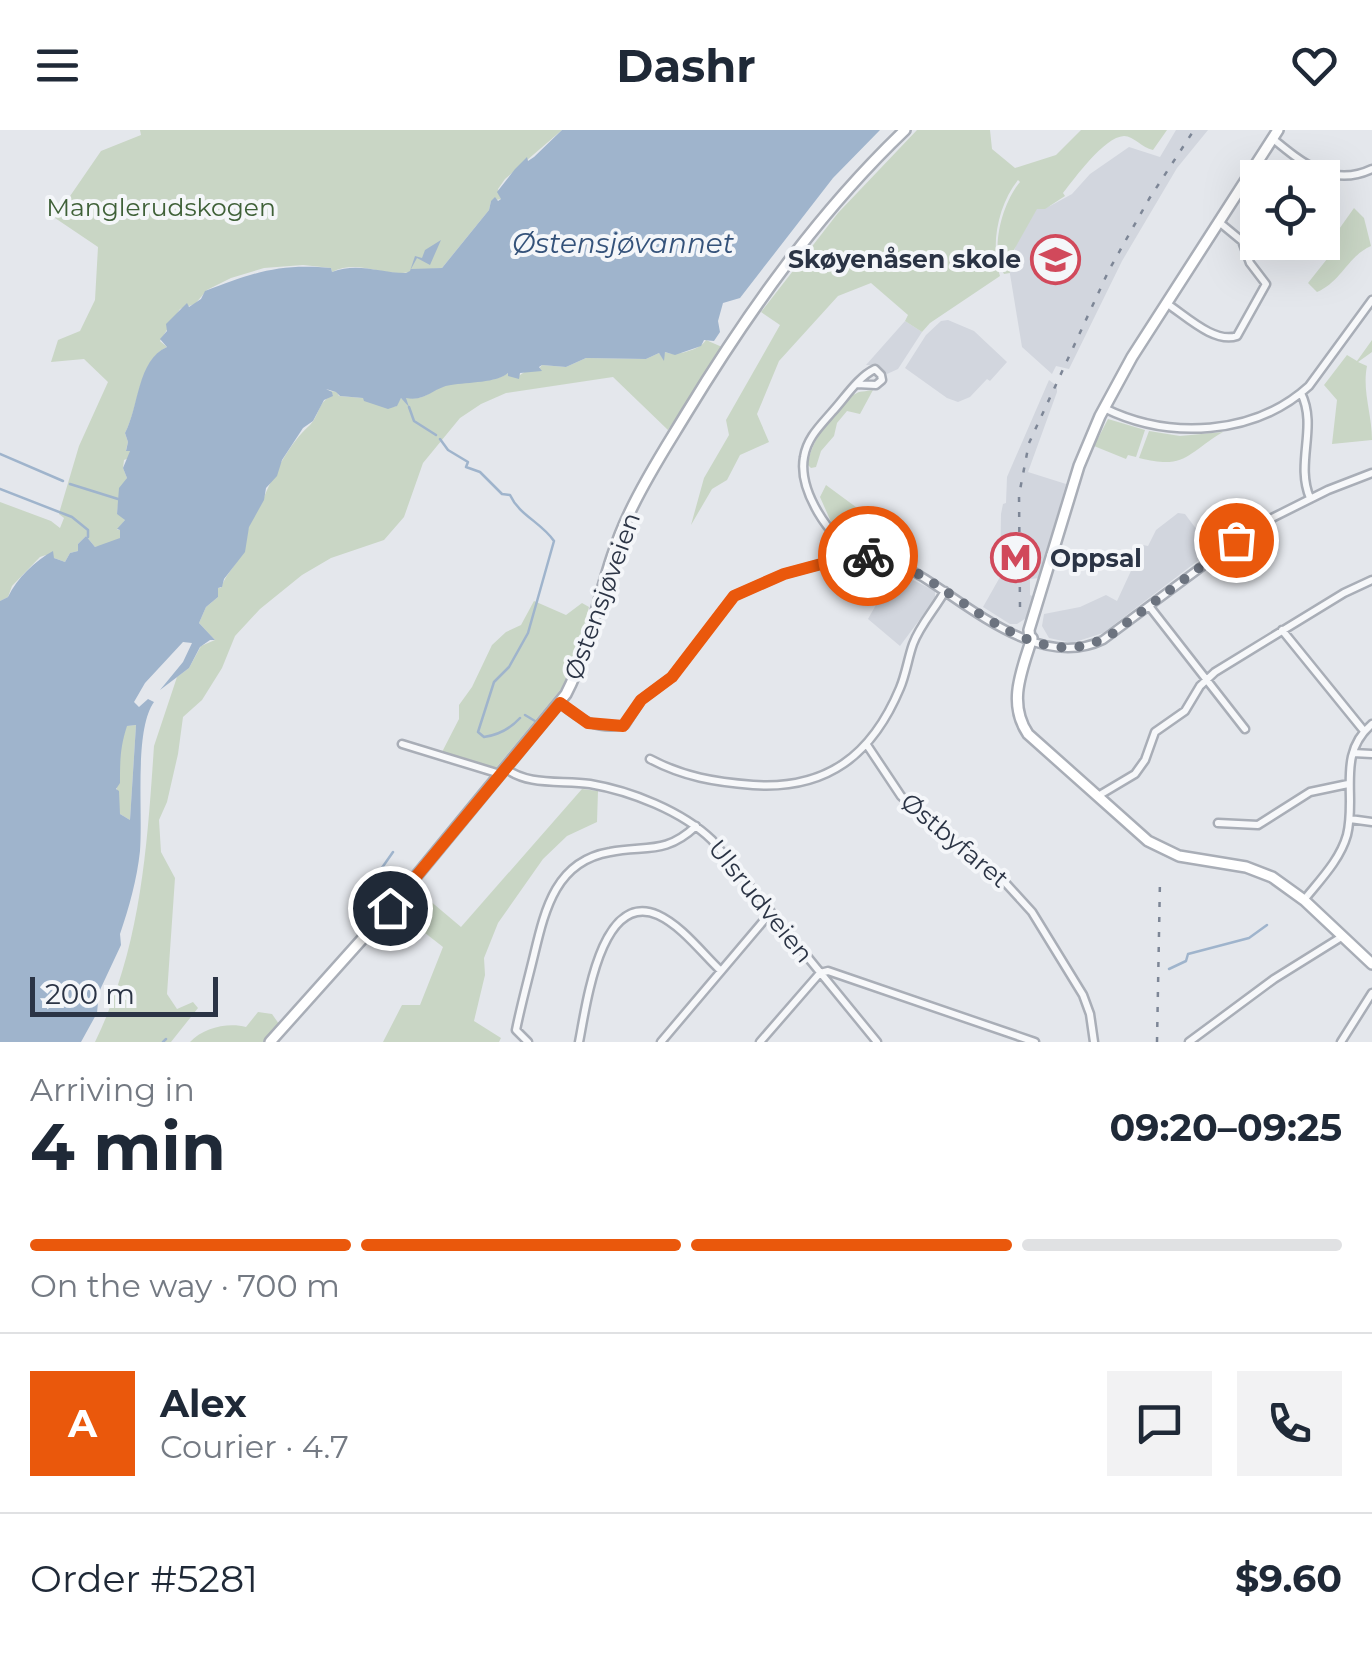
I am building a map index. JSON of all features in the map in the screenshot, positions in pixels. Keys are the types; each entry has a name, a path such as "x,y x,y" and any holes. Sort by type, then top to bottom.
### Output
{"main road":[{"name":"Østensjøveien","path":"270,1042 390,908 560,703 579,664 614,549 668,444 725,352 804,241 856,179 905,130"},
{"path":"1275,134 1104,408 1076,478 1016,696 1019,719 1028,734 1159,848 1179,856 1260,871 1304,900 1372,964"}],"street":[{"path":"1275,134 1309,166 1328,175 1358,176 1372,169"},
{"path":"1166,303 1218,336 1236,336 1266,284 1250,263 1242,241 1218,222"},
{"path":"1104,408 1154,426 1202,429 1255,417 1301,394 1372,300"},
{"path":"857,384 814,434 803,463 806,482 824,518 851,548 910,570 1000,626 1061,648 1086,647 1112,634 1247,533 1310,498 1372,473"},
{"path":"1301,394 1309,416 1303,464 1310,498"},
{"path":"560,703 588,723 625,725 641,700 672,677 734,596 784,574 840,559 851,548"},
{"path":"1098,796 1135,774 1144,764 1154,732 1185,711 1205,680 1282,630 1372,580"},
{"path":"650,759 696,779 790,786 830,773 866,745 885,719 901,687 913,644 945,591"},
{"path":"1149,606 1245,729"},
{"path":"1282,630 1364,731"},
{"path":"1304,900 1338,856 1346,837 1353,754 1364,731 1372,724"},
{"name":"Ulsrudveien","path":"402,744 522,778 604,787 640,799 696,826 712,840 876,1042"},
{"name":"Østbyfaret","path":"866,745 901,796 1001,878 1032,912 1083,995 1094,1042"},
{"path":"1353,754 1372,754"},
{"path":"1218,823 1256,826 1310,792 1348,784"},
{"path":"1350,819 1372,822"},
{"path":"528,1042 516,1030 542,916 565,875 588,858 606,852 652,850 679,839 696,826"},
{"path":"579,1042 602,946 612,929 628,916 646,912 661,916 721,971"},
{"path":"661,1042 771,912"},
{"path":"1189,1042 1274,978 1343,936"},
{"path":"760,1042 820,973 830,972 1036,1042"},
{"path":"1341,1042 1372,993"}],"shaded area":[{"name":"Skøyenåsen skole","path":"1176,130 1208,130 1177,168 1122,261 1069,369 1056,366 1052,374 1022,347 1009,268 1016,245 1037,208 1072,194 1090,174 1129,147 1160,157"},
{"path":"905,321 922,332 898,369 887,374 878,365 866,365"},
{"path":"941,321 974,331 1007,362 990,381 987,379 970,397 958,402 905,368 926,335"},
{"path":"1049,380 1057,386 1057,392 1028,472 1066,484 1039,578 1030,579 1030,595 1034,597 1028,617 1010,624 983,607 1000,577 1001,514 1006,503 1007,477"},
{"path":"1178,513 1185,514 1212,550 1103,633 1072,643 1049,638 1042,626 1044,614 1080,607 1106,595 1117,601 1143,545 1148,546 1156,530"},
{"path":"854,561 887,567 935,591 935,599 900,646 868,619 877,603 831,572 832,567"}],"green space":[{"name":"Manglerudskogen","path":"140,130 562,130 505,179 498,189 501,199 491,201 489,210 442,268 393,273 359,267 332,272 331,268 303,265 264,268 231,278 207,290 195,304 180,309 160,341 167,347 145,373 125,433 126,450 130,451 129,458 124,460 127,478 119,496 117,514 125,520 117,530 121,530 120,538 115,543 95,547 86,536 78,544 78,551 70,553 65,562 46,555 40,557 12,586 8,597 0,601 0,502 60,528 64,518 59,514 79,446 108,382 84,359 51,362 58,340 80,331 95,300 98,247 55,218 101,151 141,135"},
{"path":"917,130 990,130 992,149 1015,168 1056,155 1081,130 1167,130 1153,150 1124,136 1108,143 1082,169 1063,193 1065,196 1045,209 1037,209 1010,257 1010,273 1004,274 998,239 1018,180 1005,201 998,226 996,251 1000,276 922,332 905,321 908,315 871,283 838,296 779,361 757,414 769,442 740,455 727,480 712,489 691,525 704,478 729,435 726,420 780,325 761,312 838,213"},
{"path":"1354,208 1364,218 1371,246 1317,292 1308,283 1326,260 1340,260 1340,228"},
{"path":"706,340 722,347 668,430 613,377 506,393 481,404 460,418 423,463 404,517 384,540 331,558 302,575 260,609 235,636 222,668 202,700 183,717 167,802 159,820 161,852 175,878 167,994 177,1009 193,1002 198,1008 171,1042 95,1042 123,970 132,934 144,860 154,746 177,677 189,668 201,646 215,640 199,623 206,607 218,597 218,588 240,556 250,522 282,460 324,401 333,395 325,390 395,407 401,398 406,402 406,397 422,397 452,384 494,379 508,373 517,377 526,371 537,371 542,365 566,367 586,358 646,359 659,353 663,358 665,352 688,351"},
{"path":"1372,340 1372,352 1358,362 1367,366 1372,440 1332,444 1337,400 1324,385 1347,355 1357,361"},
{"path":"873,390 860,414 847,411 837,423 834,436 821,451 816,467 811,468 808,465 813,446 833,414 858,392"},
{"path":"1108,419 1145,430 1136,457 1128,455 1126,459 1094,446"},
{"path":"1149,431 1180,436 1223,432 1185,458 1167,462 1139,458"},
{"path":"826,485 864,513 846,539 832,524 820,497"},
{"path":"534,601 566,615 582,603 589,607 570,678 495,769 441,754 459,719 459,705 492,645 521,625"},
{"path":"136,725 130,820 120,814 117,767 126,726"},
{"path":"582,789 598,791 597,822 567,836 543,859 498,923 484,958 485,975 474,1021 501,1038 499,1042 383,1042 402,1005 420,1005 443,947 397,911 416,889 461,927"},
{"path":"258,1012 272,1014 279,1024 263,1042 190,1042 216,1027 246,1027"}],"water":[{"name":"Østensjøvannet","path":"562,130 880,130 833,178 740,298 723,303 718,321 720,332 714,341 704,340 701,346 675,355 665,352 664,361 659,353 646,359 586,358 566,367 542,365 542,371 520,373 519,379 508,373 490,380 445,386 419,398 406,398 409,407 401,398 397,406 388,409 326,389 333,396 324,400 313,421 303,428 282,460 249,527 245,552 218,588 218,597 206,607 199,623 215,640 200,647 189,668 160,690 183,662 192,643 183,642 145,683 134,702 139,707 148,699 154,702 142,751 140,851 120,934 121,945 99,992 97,1013 81,1042 0,1042 0,601 8,597 27,571 53,551 54,558 65,562 70,553 78,551 78,544 86,536 95,547 120,538 117,529 125,520 117,514 119,488 127,478 123,468 130,451 126,451 125,433 144,373 157,353 167,347 160,339 167,331 166,324 187,303 189,307 201,299 205,291 266,271 313,267 331,268 332,272 360,268 406,273 415,256 422,258 425,250 441,240 430,265 417,258 411,269 442,268 489,210 491,201 495,197 501,199 497,192 515,169 527,157 528,161","holes":["136,725 130,820 120,814 116,789 127,726"]}],"waterway":[{"path":"409,407 414,421 436,435"},
{"path":"440,439 448,450 468,462 466,467 480,472 502,494 510,495 554,541 528,633 509,667 494,682 478,732 484,737 494,735 520,718"},
{"path":"0,454 63,481"},
{"path":"70,484 118,499"},
{"path":"0,489 72,517 88,530 88,537"},
{"path":"525,715 535,721"},
{"path":"372,882 393,852"},
{"path":"1169,969 1186,961 1188,954 1249,938 1267,925"},
{"path":"163,1042 166,1039"}],"railway":[{"path":"1020,607 1019,495 1029,443 1109,270 1194,130"},
{"path":"1157,1042 1160,879"}],"way so far":[{"path":"868,556 910,570 1022,637 1071,648 1094,644 1112,634 1236,540"}],"place":[{"name":"Skøyenåsen skole","path":"1056,259"},
{"name":"Oppsal","path":"1015,558"}],"route":[{"path":"390,908 560,703 588,723 623,726 641,700 680,668 719,612 737,594 804,567 840,559 851,548 868,556"}]}
